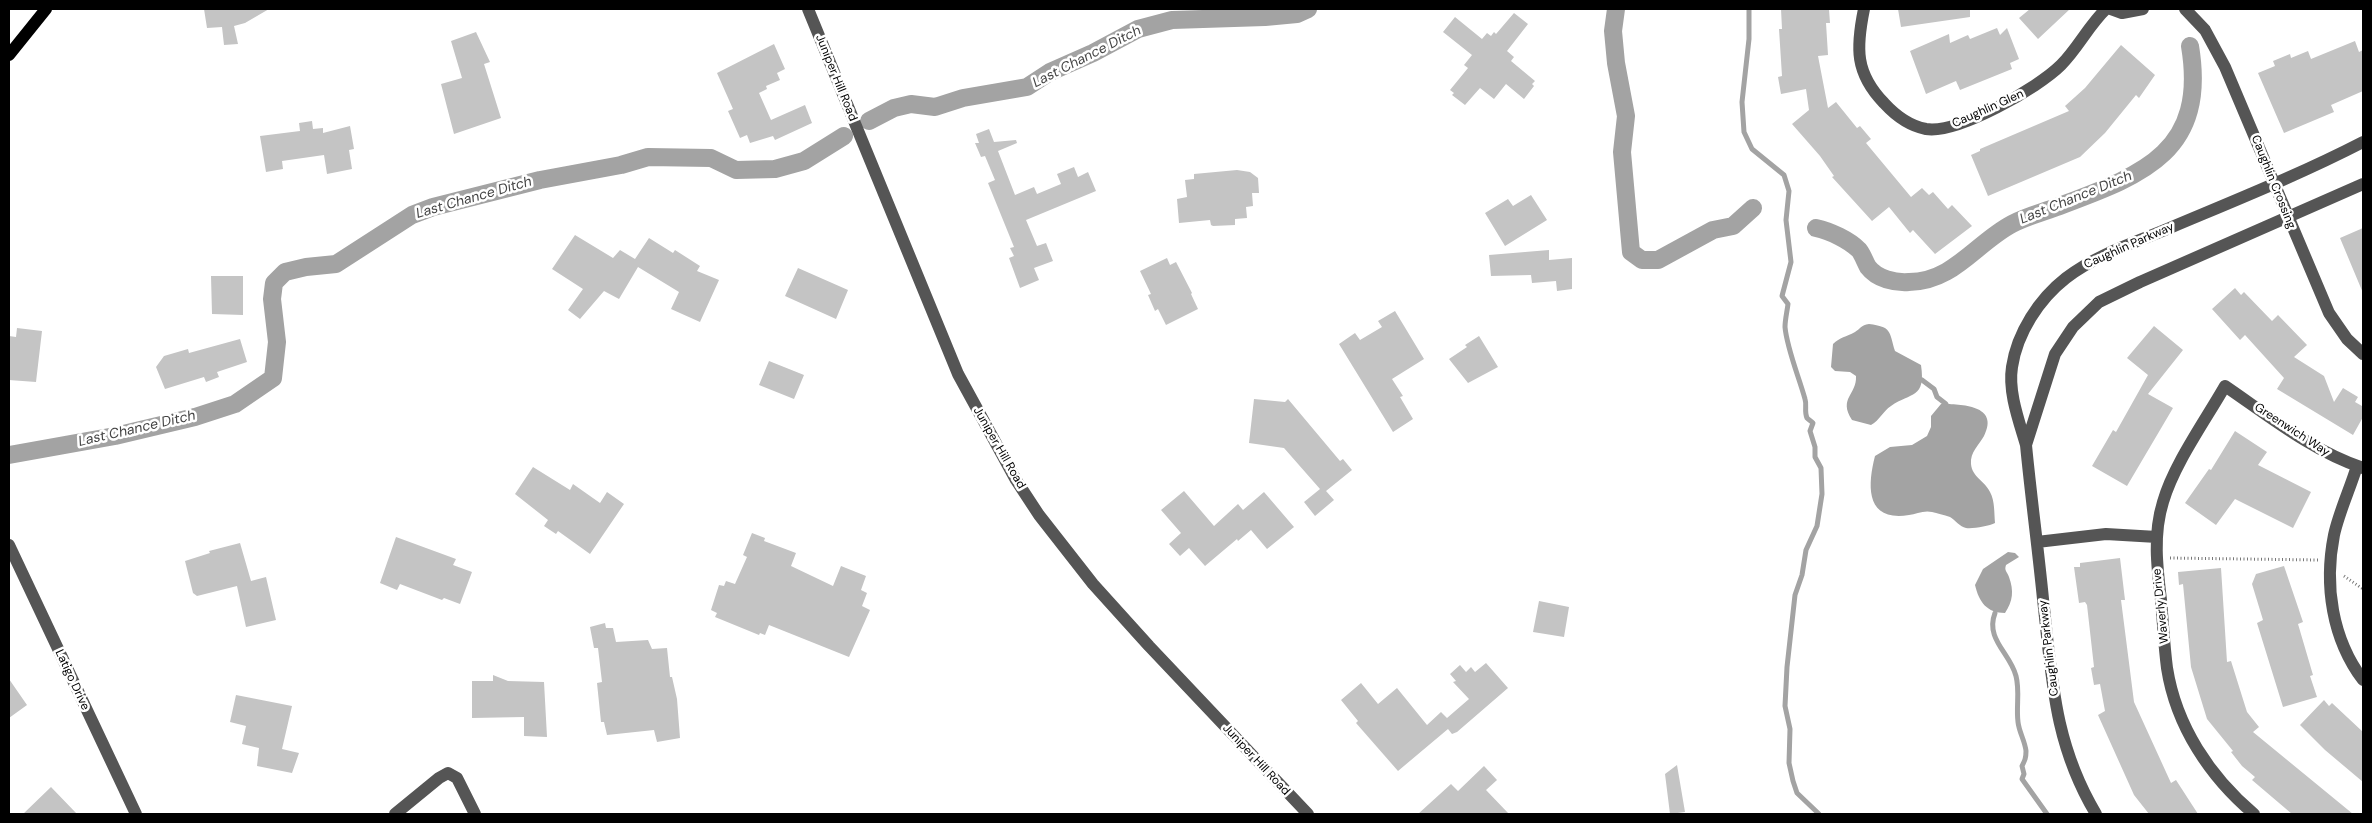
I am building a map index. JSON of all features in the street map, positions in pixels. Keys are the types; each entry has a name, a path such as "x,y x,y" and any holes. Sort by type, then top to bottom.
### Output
{"main road":[{"path":"9,55 46,9"}],"street":[{"name":"Juniper Hill Road","path":"808,9 958,374 1016,480 1042,519 1094,584 1155,653 1308,814"},
{"name":"Caughlin Glen","path":"1864,9 1858,50 1864,76 1873,91 1888,107 1911,124 1928,129 1946,127 1960,122 2007,102 2036,86 2074,51 2106,9"},
{"path":"2111,9 2122,13 2143,9"},
{"name":"Caughlin Crossing","path":"2185,9 2205,30 2214,44 2258,143 2273,184 2329,313 2347,339 2363,354"},
{"name":"Caughlin Parkway","path":"2096,814 2078,784 2060,727 2026,445 2015,404 2012,369 2016,349 2025,328 2050,292 2065,278 2099,258 2273,184 2363,142"},
{"name":"Caughlin Parkway","path":"2026,445 2055,354 2063,340 2086,313 2117,292 2363,184"},
{"name":"Greenwich Way","path":"2225,386 2312,445 2330,455 2360,467"},
{"name":"Waverly Drive","path":"2225,386 2171,481 2163,503 2157,537 2157,560 2168,669 2174,698 2182,719 2200,755 2219,781 2254,814"},
{"path":"2360,467 2335,533 2330,560 2330,587 2334,618 2343,645 2363,680"},
{"path":"2037,542 2106,534 2157,537"},
{"name":"Latigo Drive","path":"9,545 136,814"},
{"path":"395,814 439,778 448,773 457,778 475,814"}],"path":[{"path":"2157,560 2175,556 2330,560 2344,576 2363,589"}],"shaded area":[{"path":"1869,324 1886,329 1892,339 1895,351 1921,365 1922,376 1919,389 1915,393 1891,406 1871,425 1852,420 1848,413 1847,401 1854,388 1856,376 1850,372 1835,371 1831,367 1833,344 1862,326"},
{"path":"1941,404 1976,408 1983,412 1987,418 1988,426 1984,436 1973,452 1971,464 1976,476 1988,488 1992,496 1995,523 1981,527 1966,528 1950,517 1926,511 1895,516 1884,513 1877,508 1873,500 1871,479 1875,456 1890,447 1912,445 1927,436 1931,427 1931,416"},
{"path":"2008,552 2015,553 2019,557 2006,565 2012,587 2012,596 2005,613 1989,609 1979,597 1975,585 1983,569"}],"building":[{"path":"204,9 269,9 245,23 234,26 238,44 224,45 222,27 207,28"},
{"path":"1781,9 1829,9 1830,23 1826,23 1828,55 1818,56 1828,108 1836,102 1857,128 1860,126 1871,139 1866,143 1911,197 1922,188 1929,195 1933,192 1948,209 1952,205 1972,226 1935,254 1913,230 1910,233 1889,207 1872,221 1832,177 1834,176 1820,156 1792,124 1809,110 1806,89 1781,94 1778,77 1782,76 1779,29 1782,29"},
{"path":"1898,9 1970,9 1970,17 1901,27"},
{"path":"2030,9 2070,9 2038,39 2019,18"},
{"path":"1514,13 1528,24 1507,51 1514,57 1511,61 1535,81 1532,84 1534,86 1524,99 1506,84 1494,99 1480,88 1465,105 1452,95 1454,93 1450,90 1468,68 1464,65 1472,55 1443,32 1455,17 1482,39 1487,33 1491,36 1494,32 1496,34"},
{"path":"1997,28 2000,35 2007,28 2019,59 2010,63 2012,69 1960,90 1956,81 1926,94 1910,51 1949,34 1950,43 1968,35 1970,39"},
{"path":"476,32 490,62 484,64 501,118 454,134 441,84 462,78 451,41"},
{"path":"2355,41 2359,52 2363,50 2363,91 2331,105 2334,112 2284,133 2258,73 2275,66 2273,61 2290,54 2291,58 2308,51 2311,59"},
{"path":"774,44 785,69 777,73 780,80 766,86 767,89 759,93 771,120 805,105 812,123 775,140 773,136 750,143 747,135 740,138 728,111 733,109 717,73"},
{"path":"2121,45 2155,75 2139,98 2136,95 2105,133 2080,157 1988,196 1971,155 1980,151 1980,149 2069,111 2065,106 2085,88"},
{"path":"312,121 313,129 323,128 323,133 350,126 354,149 349,150 352,169 327,174 324,155 282,161 283,169 266,172 260,136 300,131 299,123"},
{"path":"989,129 994,142 1016,140 1017,143 998,151 1015,195 1034,187 1037,194 1061,184 1057,174 1074,167 1078,177 1088,172 1096,191 1026,220 1037,246 1046,243 1053,261 1034,268 1039,280 1020,288 1009,258 1014,256 1010,248 1014,247 988,183 995,180 985,156 981,157 975,143 979,143 976,134"},
{"path":"1237,170 1250,172 1258,178 1259,193 1252,193 1253,206 1246,207 1247,218 1235,219 1235,225 1213,226 1210,220 1179,223 1177,199 1187,197 1185,180 1194,179 1194,174"},
{"path":"1531,195 1547,220 1505,246 1485,213 1508,199 1513,206"},
{"path":"2363,228 2363,293 2340,238"},
{"path":"575,235 613,258 620,250 635,259 649,238 673,253 675,250 700,266 697,271 719,280 700,322 671,309 679,292 638,267 619,299 604,291 580,319 568,310 583,289 552,269"},
{"path":"1549,250 1549,260 1572,258 1572,289 1557,291 1556,281 1532,283 1531,275 1491,276 1489,255"},
{"path":"1167,258 1170,265 1176,262 1198,309 1166,325 1158,309 1155,311 1148,295 1151,294 1140,271"},
{"path":"798,268 848,290 836,319 785,296"},
{"path":"211,276 243,276 243,315 212,314"},
{"path":"2235,288 2241,295 2244,292 2272,321 2278,315 2307,345 2294,357 2324,376 2334,402 2343,388 2358,397 2355,402 2362,406 2363,417 2353,435 2277,389 2284,378 2245,335 2240,340 2212,309"},
{"path":"1395,311 1424,359 1392,379 1403,396 1400,397 1413,419 1393,432 1339,344 1355,333 1360,340 1382,327 1378,321"},
{"path":"2154,326 2183,350 2148,394 2173,408 2127,486 2092,466 2113,430 2116,432 2148,375 2127,358"},
{"path":"17,328 42,331 36,382 9,380 9,336 16,337"},
{"path":"1479,336 1498,367 1468,383 1449,359"},
{"path":"240,339 247,362 217,372 219,377 206,382 204,377 165,389 156,367 164,356 188,349 189,353"},
{"path":"769,361 804,375 794,399 759,385"},
{"path":"1254,399 1285,402 1288,399 1340,461 1343,459 1352,470 1326,491 1334,500 1315,516 1304,502 1320,489 1284,448 1249,443"},
{"path":"2235,431 2267,452 2258,465 2311,492 2293,528 2235,499 2216,525 2185,503 2209,469 2211,470"},
{"path":"533,467 570,490 573,484 600,503 607,492 624,504 590,554 558,531 556,534 544,526 548,520 515,494"},
{"path":"1184,491 1214,526 1238,504 1243,510 1264,492 1294,527 1267,549 1251,530 1238,541 1237,539 1205,566 1189,548 1180,556 1169,544 1181,533 1161,510"},
{"path":"752,533 765,538 764,541 796,553 791,566 833,586 841,566 866,576 861,590 867,593 862,606 870,610 849,657 769,625 765,635 760,633 759,635 715,617 717,613 711,610 719,585 724,586 726,581 735,584 747,557 743,555"},
{"path":"396,537 456,559 453,565 472,572 460,604 444,598 442,600 400,584 397,590 380,583"},
{"path":"240,543 251,581 266,577 276,620 246,627 237,586 197,596 193,593 185,561 210,553 209,551"},
{"path":"2120,558 2125,600 2121,600 2134,702 2171,783 2176,780 2198,814 2149,814 2134,795 2098,715 2105,711 2100,684 2094,685 2091,668 2094,667 2087,605 2085,602 2079,603 2074,567 2080,567 2080,563"},
{"path":"2284,566 2303,622 2298,624 2313,675 2310,676 2317,697 2283,707 2257,623 2263,620 2252,584 2256,574"},
{"path":"2221,568 2227,662 2231,661 2247,712 2259,727 2253,732 2353,814 2292,814 2252,780 2255,777 2242,766 2231,752 2233,751 2207,719 2191,667 2183,584 2179,585 2178,572"},
{"path":"1539,601 1569,607 1564,637 1533,632"},
{"path":"605,623 606,628 613,628 616,642 648,640 652,649 667,648 670,677 672,677 677,699 680,738 657,742 654,730 607,735 604,722 601,722 597,683 602,682 598,648 594,648 590,627"},
{"path":"1486,663 1508,688 1457,732 1452,734 1448,729 1398,771 1356,723 1358,721 1341,700 1361,683 1378,704 1397,688 1427,725 1441,712 1447,718 1469,699 1453,682 1456,681 1450,674 1460,665 1466,672 1471,667 1475,672"},
{"path":"493,675 508,681 544,682 547,737 524,736 524,717 472,718 472,681 493,681"},
{"path":"9,679 27,705 9,718"},
{"path":"236,695 292,706 282,749 299,753 292,773 257,766 259,748 242,744 246,726 230,722"},
{"path":"2324,700 2329,706 2332,703 2363,732 2363,782 2325,750 2300,725"},
{"path":"1677,765 1685,812 1670,814 1665,774"},
{"path":"1484,766 1497,780 1486,790 1509,814 1418,814 1451,784 1458,791"},
{"path":"51,787 77,814 23,814"}],"waterway":[{"name":"Last Chance Ditch","path":"869,121 894,108 911,104 935,107 963,98 1027,87 1050,72 1093,53 1138,29 1172,20 1265,17 1297,14 1308,9"},
{"name":"Last Chance Ditch","path":"1616,9 1613,31 1616,63 1626,116 1622,152 1631,252 1642,260 1658,260 1713,230 1733,226 1753,208"},
{"path":"1749,9 1749,39 1742,102 1744,132 1752,149 1784,175 1789,191 1786,220 1791,262 1782,296 1788,304 1785,327 1786,336 1805,399 1806,415 1813,423 1810,431 1815,447 1815,457 1821,468 1822,494 1817,526 1806,550 1802,575 1795,595 1787,667 1785,706 1790,729 1789,763 1793,781 1797,793 1819,814"},
{"name":"Last Chance Ditch","path":"1816,228 1839,236 1855,246 1868,267 1881,277 1892,281 1909,282 1939,276 2012,224 2114,185 2161,156 2177,137 2188,113 2193,83 2190,46"},
{"name":"Last Chance Ditch","path":"9,455 115,436 195,417 235,404 273,378 277,342 272,299 274,283 285,272 306,267 336,264 412,215 433,207 540,180 621,165 648,157 711,158 736,170 775,169 804,161 844,136"},
{"path":"1922,380 1934,389 1937,397 1946,404"},
{"path":"1995,613 1993,631 2013,668 2017,682 2018,722 2026,751 2022,766 2024,774 2022,779 2047,814"}]}
